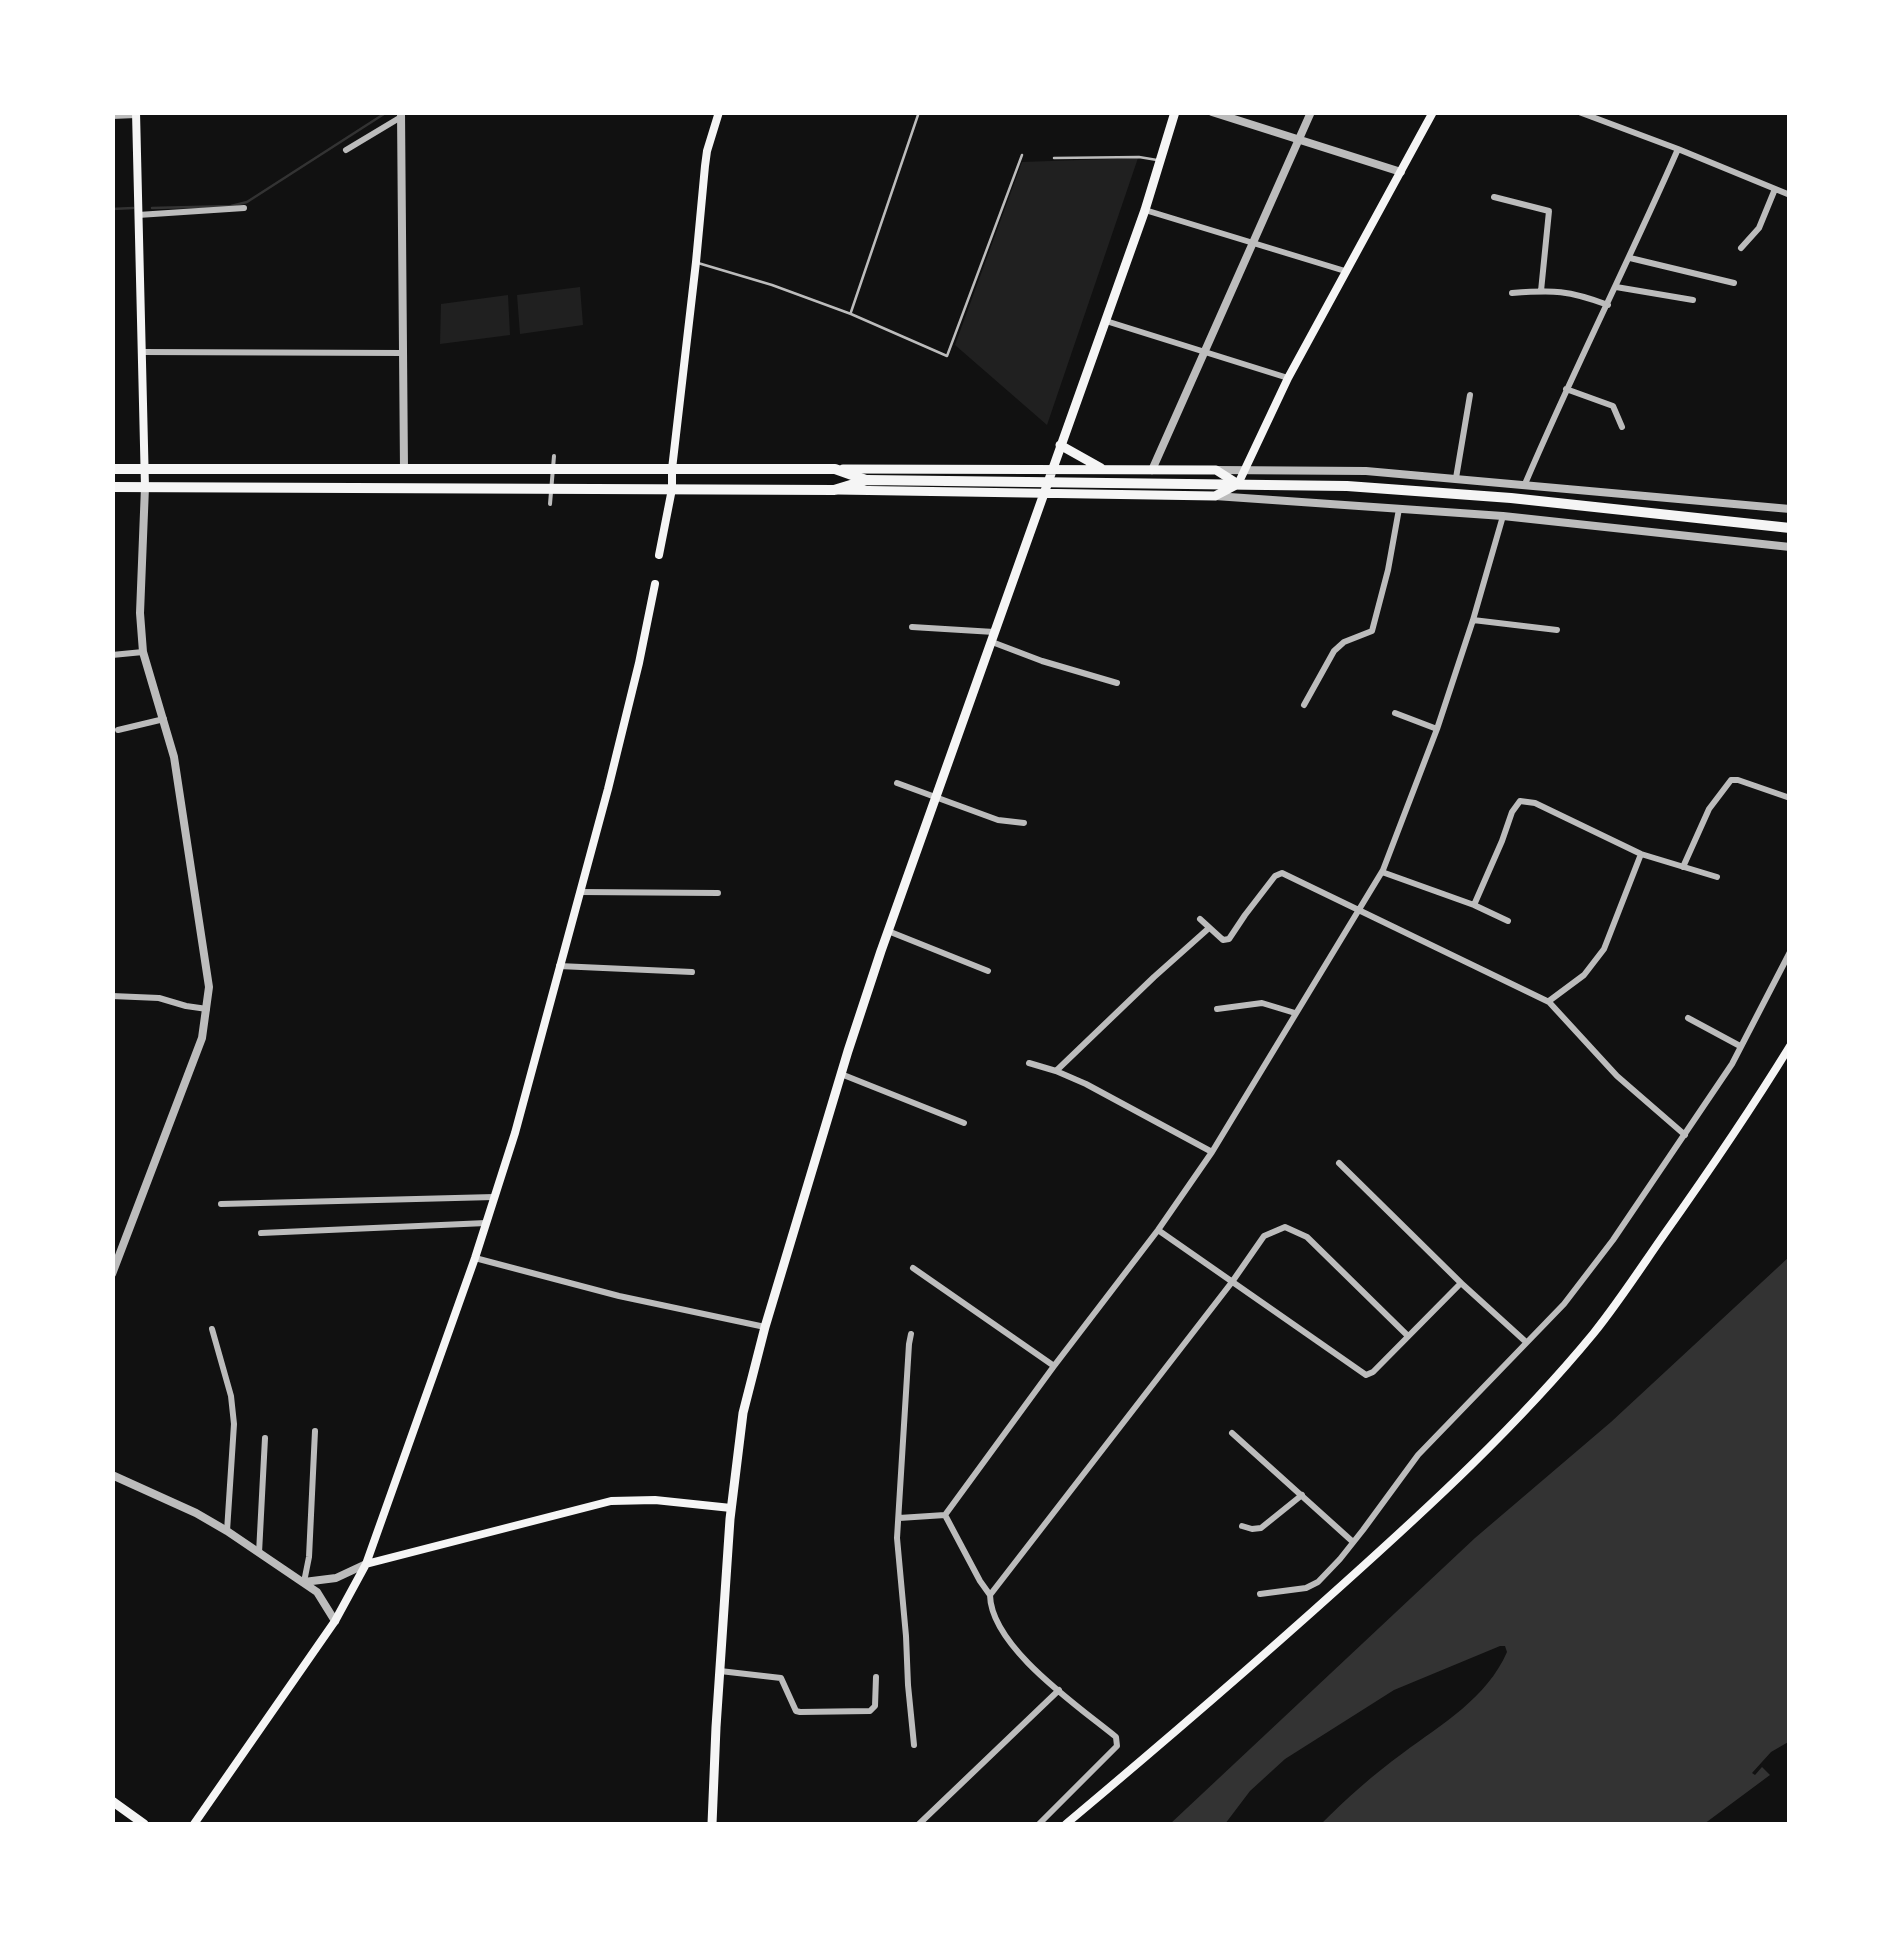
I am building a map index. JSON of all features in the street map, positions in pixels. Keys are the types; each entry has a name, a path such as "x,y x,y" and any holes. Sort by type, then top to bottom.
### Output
{"highway":[{"path":"112,469 835,469 867,480"},
{"path":"112,487 834,490 867,480 1348,486 1790,528"}],"main road":[{"path":"659,555 672,489 705,166 720,112"},
{"path":"712,1824 730,1508 743,1413 765,1326 888,931 1145,210 1176,112"},
{"path":"834,490 1215,496 1238,484 1288,378 1432,112"},
{"path":"136,114 145,487"},
{"path":"1060,445 1105,470"},
{"path":"835,469 1216,470 1238,484"},
{"path":"194,1824 335,1621 366,1564 475,1258 514,1133 639,663 655,584"},
{"path":"1066,1824 1411,1523 1556,1377 1625,1291 1790,1046"},
{"path":"366,1564 611,1501 655,1500 730,1508"},
{"path":"112,1801 144,1824"}],"street":[{"path":"1212,112 1401,172"},
{"path":"1152,470 1311,112"},
{"path":"1579,112 1790,195"},
{"path":"112,116 136,114"},
{"path":"346,150 401,115"},
{"path":"401,115 404,469"},
{"path":"1525,484 1678,148"},
{"path":"1741,248 1760,228 1775,189"},
{"path":"1494,197 1550,211 1541,291"},
{"path":"138,215 244,208"},
{"path":"1145,210 1345,271"},
{"path":"1630,258 1734,283"},
{"path":"1616,287 1693,300"},
{"path":"1512,293 1574,292 1608,305"},
{"path":"1105,320 1288,378"},
{"path":"142,352 402,353"},
{"path":"1566,389 1613,406 1622,427"},
{"path":"1456,478 1470,395"},
{"path":"550,504 554,456"},
{"path":"1216,470 1347,470 1790,509"},
{"path":"112,1274 202,1038 209,987 174,757 143,652 140,600 145,487"},
{"path":"1215,496 1503,516 1790,547"},
{"path":"1304,705 1339,646 1372,631 1399,508"},
{"path":"899,1518 944,1515 1212,1152 1360,910 1382,872 1438,729 1503,516"},
{"path":"1473,620 1556,630"},
{"path":"912,627 993,637 1042,661 1117,683"},
{"path":"112,655 143,652"},
{"path":"1395,712 1438,729"},
{"path":"118,730 164,719"},
{"path":"1683,867 1709,810 1731,780 1790,798"},
{"path":"897,783 998,820 1024,823"},
{"path":"1474,905 1520,800 1535,803 1641,854 1717,877"},
{"path":"1549,1002 1584,975 1604,949 1641,854"},
{"path":"1200,920 1223,940 1229,939 1244,914 1282,872 1549,1002 1617,1076 1685,1135"},
{"path":"1382,872 1508,921"},
{"path":"580,892 718,893"},
{"path":"1056,1070 1210,928"},
{"path":"888,931 988,971"},
{"path":"1260,1594 1306,1588 1318,1582 1340,1560 1418,1455 1564,1304 1613,1240 1732,1064 1790,952"},
{"path":"560,966 692,972"},
{"path":"112,996 146,996 207,1008"},
{"path":"1217,1009 1262,1003 1296,1013"},
{"path":"1688,1018 1740,1046"},
{"path":"1029,1063 1086,1084 1212,1152"},
{"path":"841,1074 964,1123"},
{"path":"1339,1163 1526,1342"},
{"path":"221,1204 494,1197"},
{"path":"261,1233 486,1223"},
{"path":"990,1594 1264,1236 1285,1227 1307,1237 1408,1336"},
{"path":"1158,1230 1366,1375 1461,1283"},
{"path":"475,1258 618,1296 765,1326"},
{"path":"913,1268 1054,1366"},
{"path":"212,1328 231,1396 234,1424 226,1531"},
{"path":"912,1334 897,1538 914,1745"},
{"path":"304,1582 310,1557 315,1432"},
{"path":"1232,1433 1353,1542"},
{"path":"259,1553 266,1438"},
{"path":"112,1475 196,1512 304,1582 321,1596 335,1621"},
{"path":"1242,1526 1261,1528 1302,1495"},
{"path":"944,1515 990,1594 996,1623 1013,1648 1118,1742 1040,1824"},
{"path":"304,1582 336,1578 366,1564"},
{"path":"720,1671 782,1678 796,1711 800,1712 870,1711 875,1706 876,1676"},
{"path":"919,1824 1059,1690"}],"lane":[{"path":"851,314 919,112"},
{"path":"696,262 851,314 947,356 1022,154"},
{"path":"1054,158 1139,156 1159,160"}],"shaded area":[{"path":"1138,158 1047,425 955,345 1022,162"},
{"path":"580,287 583,325 520,334 517,295"},
{"path":"508,295 510,335 440,344 441,304"},
{"path":"1789,1257 1790,1741 1771,1752 1752,1773 1755,1775 1762,1767 1770,1775 1704,1824 1321,1824 1371,1778 1476,1697 1507,1652 1505,1646 1500,1646 1394,1690 1285,1759 1250,1791 1225,1824 1170,1824 1475,1538 1611,1422"}],"waterway":[{"path":"152,208 247,202 387,112"},
{"path":"112,209 133,208"}]}
